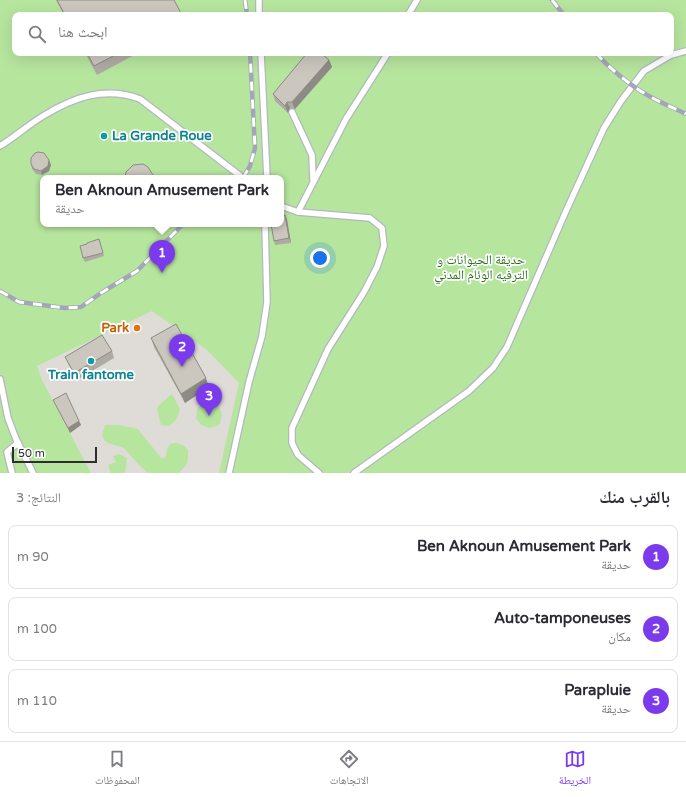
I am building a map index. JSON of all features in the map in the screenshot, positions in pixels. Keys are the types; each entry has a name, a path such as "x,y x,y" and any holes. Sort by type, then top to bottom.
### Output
{"lane":[{"path":"259,0 260,12"},
{"path":"410,12 417,0"},
{"path":"674,54 686,51"},
{"path":"261,56 267,175"},
{"path":"298,212 346,119 386,56"},
{"path":"354,473 469,391 493,368 507,347 604,128 621,101 644,71 669,56"},
{"path":"0,146 43,116 65,103 87,95 106,93 127,94 140,99 239,175"},
{"path":"292,112 312,156 314,181"},
{"path":"284,207 298,212 370,218 382,228 384,246 377,267 364,292 328,349 292,428 292,443 298,455 318,473"},
{"path":"229,473 262,336 267,302 265,227"},
{"path":"0,378 8,418 18,444 33,473"},
{"path":"12,473 7,452 18,444"}],"green space":[{"name":"حديقة الحيوانات و الترفيه الوئام المدني","path":"0,0 686,0 686,473 0,473"}],"shaded area":[{"path":"152,311 207,350 239,383 219,473 179,473 187,464 188,459 188,450 183,445 176,443 170,444 165,458 161,458 138,429 119,425 105,425 102,434 104,440 108,443 124,448 148,473 125,473 127,458 119,454 113,456 116,462 108,465 111,473 91,473 42,380 37,366","holes":["104,342 114,358 77,380 71,366 69,367 68,363","172,394 180,409 176,420 169,426 161,425 157,409 158,406","208,402 216,404 219,407 222,415 220,423 217,426 209,428 201,425 196,418 197,409 204,403"]}],"building":[{"path":"57,0 174,0 180,12 63,12"},
{"path":"89,56 113,56 94,66"},
{"path":"305,56 324,56 329,60 292,102 287,102 285,106 273,94"},
{"path":"38,152 44,153 49,160 48,166 41,171 34,169 31,164 31,158"},
{"path":"143,164 148,167 153,175 126,175 126,172 133,165"},
{"path":"284,215 289,238 274,241 272,227 284,227"},
{"path":"99,239 103,253 83,258 80,246"},
{"path":"176,324 206,378 181,394 151,338"},
{"path":"102,335 112,351 74,373 65,357"},
{"path":"66,393 79,421 68,428 53,400"}],"railway":[{"path":"245,0 247,12"},
{"path":"552,0 562,12"},
{"path":"245,175 250,166 255,148 250,56"},
{"path":"598,56 635,88 686,114"},
{"path":"0,291 19,302 65,308 81,307 137,271 180,227"}],"place":[{"name":"La Grande Roue","path":"104,136"},
{"name":"Ben Aknoun Amusement Park","path":"162,273"},
{"name":"Park","path":"137,328"},
{"name":"Train fantome","path":"91,361"},
{"name":"Auto-tamponeuses","path":"182,367"},
{"name":"Parapluie","path":"209,416"}]}
